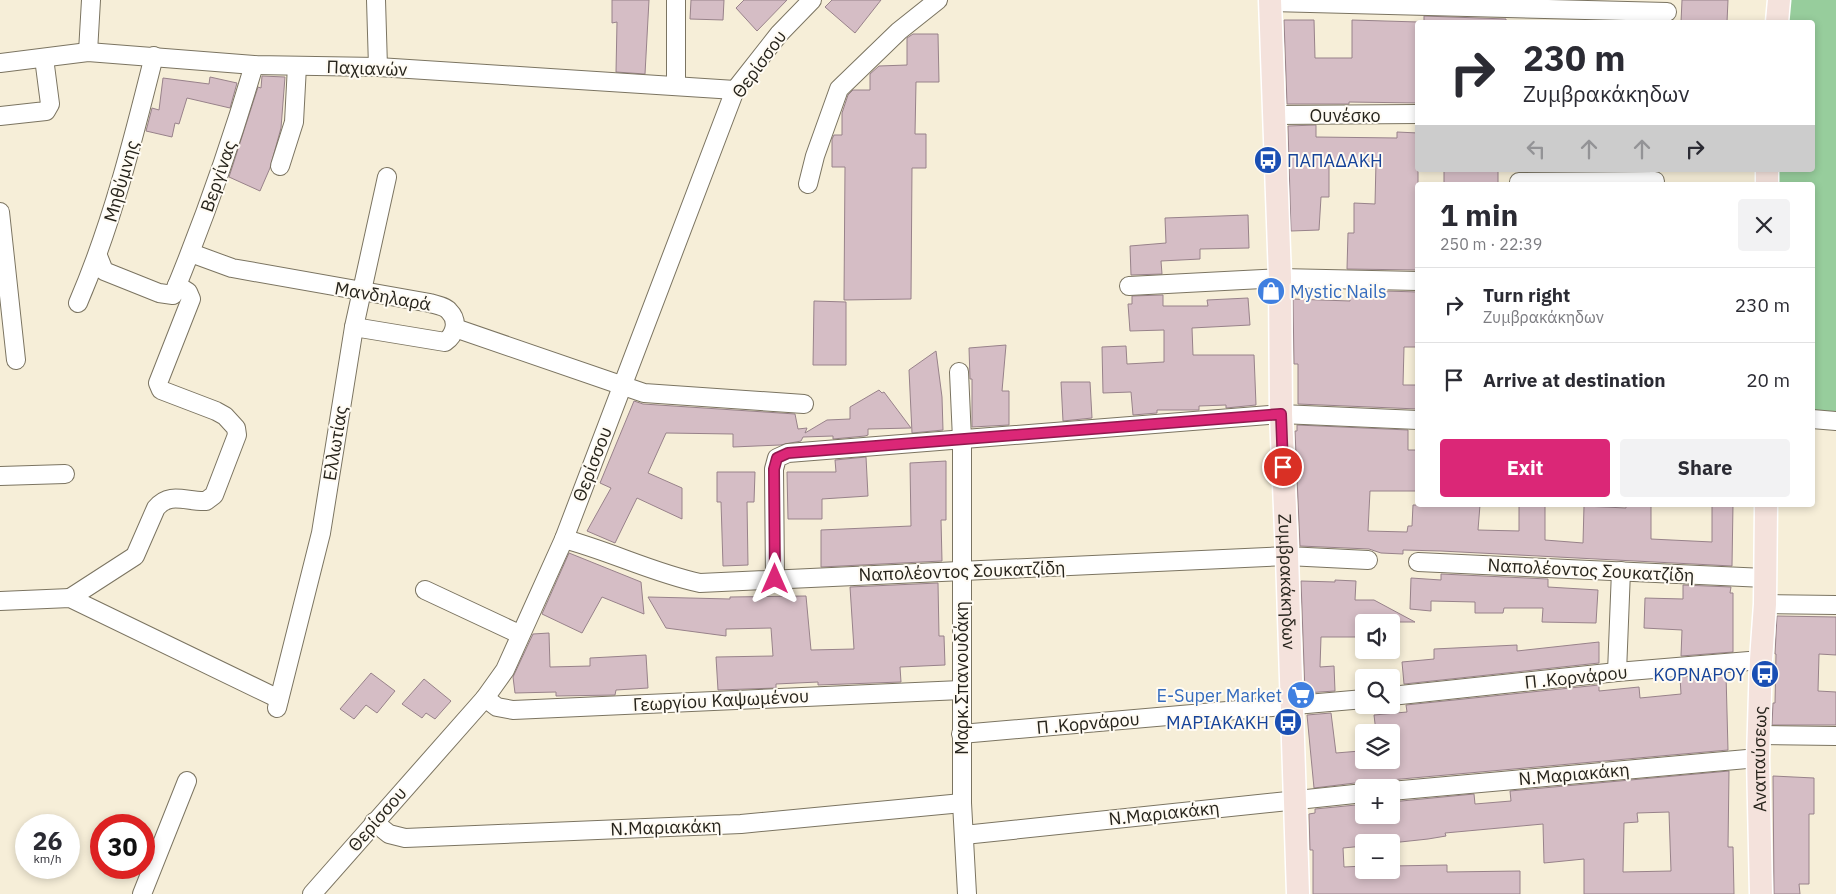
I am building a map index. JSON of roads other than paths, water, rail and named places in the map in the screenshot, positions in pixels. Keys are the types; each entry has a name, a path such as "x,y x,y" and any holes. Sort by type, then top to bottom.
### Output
{"main road":[{"path":"1777,20 1779,0"},
{"name":"Ζυμβρακάκηδων","path":"1270,1 1280,278 1281,414 1288,556 1298,894"},
{"name":"Αναπαύσεως","path":"1761,894 1758,735 1765,604 1766,507"}],"street":[{"path":"88,52 91,0"},
{"path":"376,0 378,67"},
{"path":"676,0 676,86"},
{"name":"Θερίσσου","path":"312,894 484,698 505,670 519,634 564,539 621,386 736,90 779,34 812,0"},
{"path":"808,184 815,156 839,89 899,31 938,0"},
{"path":"1270,1 1535,10 1667,12"},
{"name":"Παχιανών","path":"0,63 88,52 254,64 378,67 736,90"},
{"name":"Μηθύμνης","path":"78,304 98,256 135,133 154,56"},
{"path":"0,116 46,111 50,104 44,58"},
{"name":"Βεργίνας","path":"177,285 191,253 229,146 254,64"},
{"path":"280,166 294,122 297,66"},
{"name":"Ουνέσκο","path":"1273,116 1415,114"},
{"name":"Ελλωτίας","path":"70,598 278,703 321,533 354,327 387,177"},
{"path":"1519,179 1655,181"},
{"path":"0,212 16,360"},
{"name":"Μανδηλαρά","path":"191,253 232,268 430,303 448,309 454,318 455,328 452,338 445,342 354,327"},
{"path":"0,601 70,598 135,556 156,508 161,502 168,498 206,501 214,494 236,435 236,428 225,416 161,390 158,383 191,299 188,292 177,285 173,295 159,293 104,271 98,256"},
{"path":"1129,286 1280,278 1415,281"},
{"path":"455,328 644,393 804,404"},
{"name":"Μαρκ.Σπανουδάκη","path":"959,372 962,439 962,803 967,894"},
{"path":"775,579 774,469 777,458 788,453 1281,414 1415,420"},
{"path":"1815,419 1836,421"},
{"path":"0,476 65,474"},
{"name":"Ναπολέοντος Σουκατζίδη","path":"564,539 600,549 672,577 700,583 1288,556 1368,560"},
{"name":"Ναπολέοντος Σουκατζίδη","path":"1418,562 1765,578"},
{"path":"1617,672 1621,571"},
{"path":"425,590 519,634"},
{"path":"1765,604 1836,605"},
{"name":"Π .Κορνάρου","path":"1400,695 1617,672 1761,660"},
{"name":"Γεωργίου Καψωμένου","path":"484,698 497,707 513,710 961,690"},
{"name":"Π .Κορνάρου","path":"961,734 1355,700"},
{"path":"1758,735 1836,736"},
{"name":"Ν.Μαριακάκη","path":"1400,789 1758,758"},
{"path":"142,894 187,781"},
{"name":"Ν.Μαριακάκη","path":"964,835 1355,794"},
{"name":"Ν.Μαριακάκη","path":"374,822 388,834 405,838 741,824 962,803"}],"place":[{"name":"ΠΑΠΑΔΑΚΗ","path":"1268,160"},
{"name":"Mystic Nails","path":"1271,291"},
{"name":"ΚΟΡΝΑΡΟΥ","path":"1765,674"},
{"name":"E-Super Market","path":"1301,695"},
{"name":"ΜΑΡΙΑΚΑΚΗ","path":"1288,722"}]}
